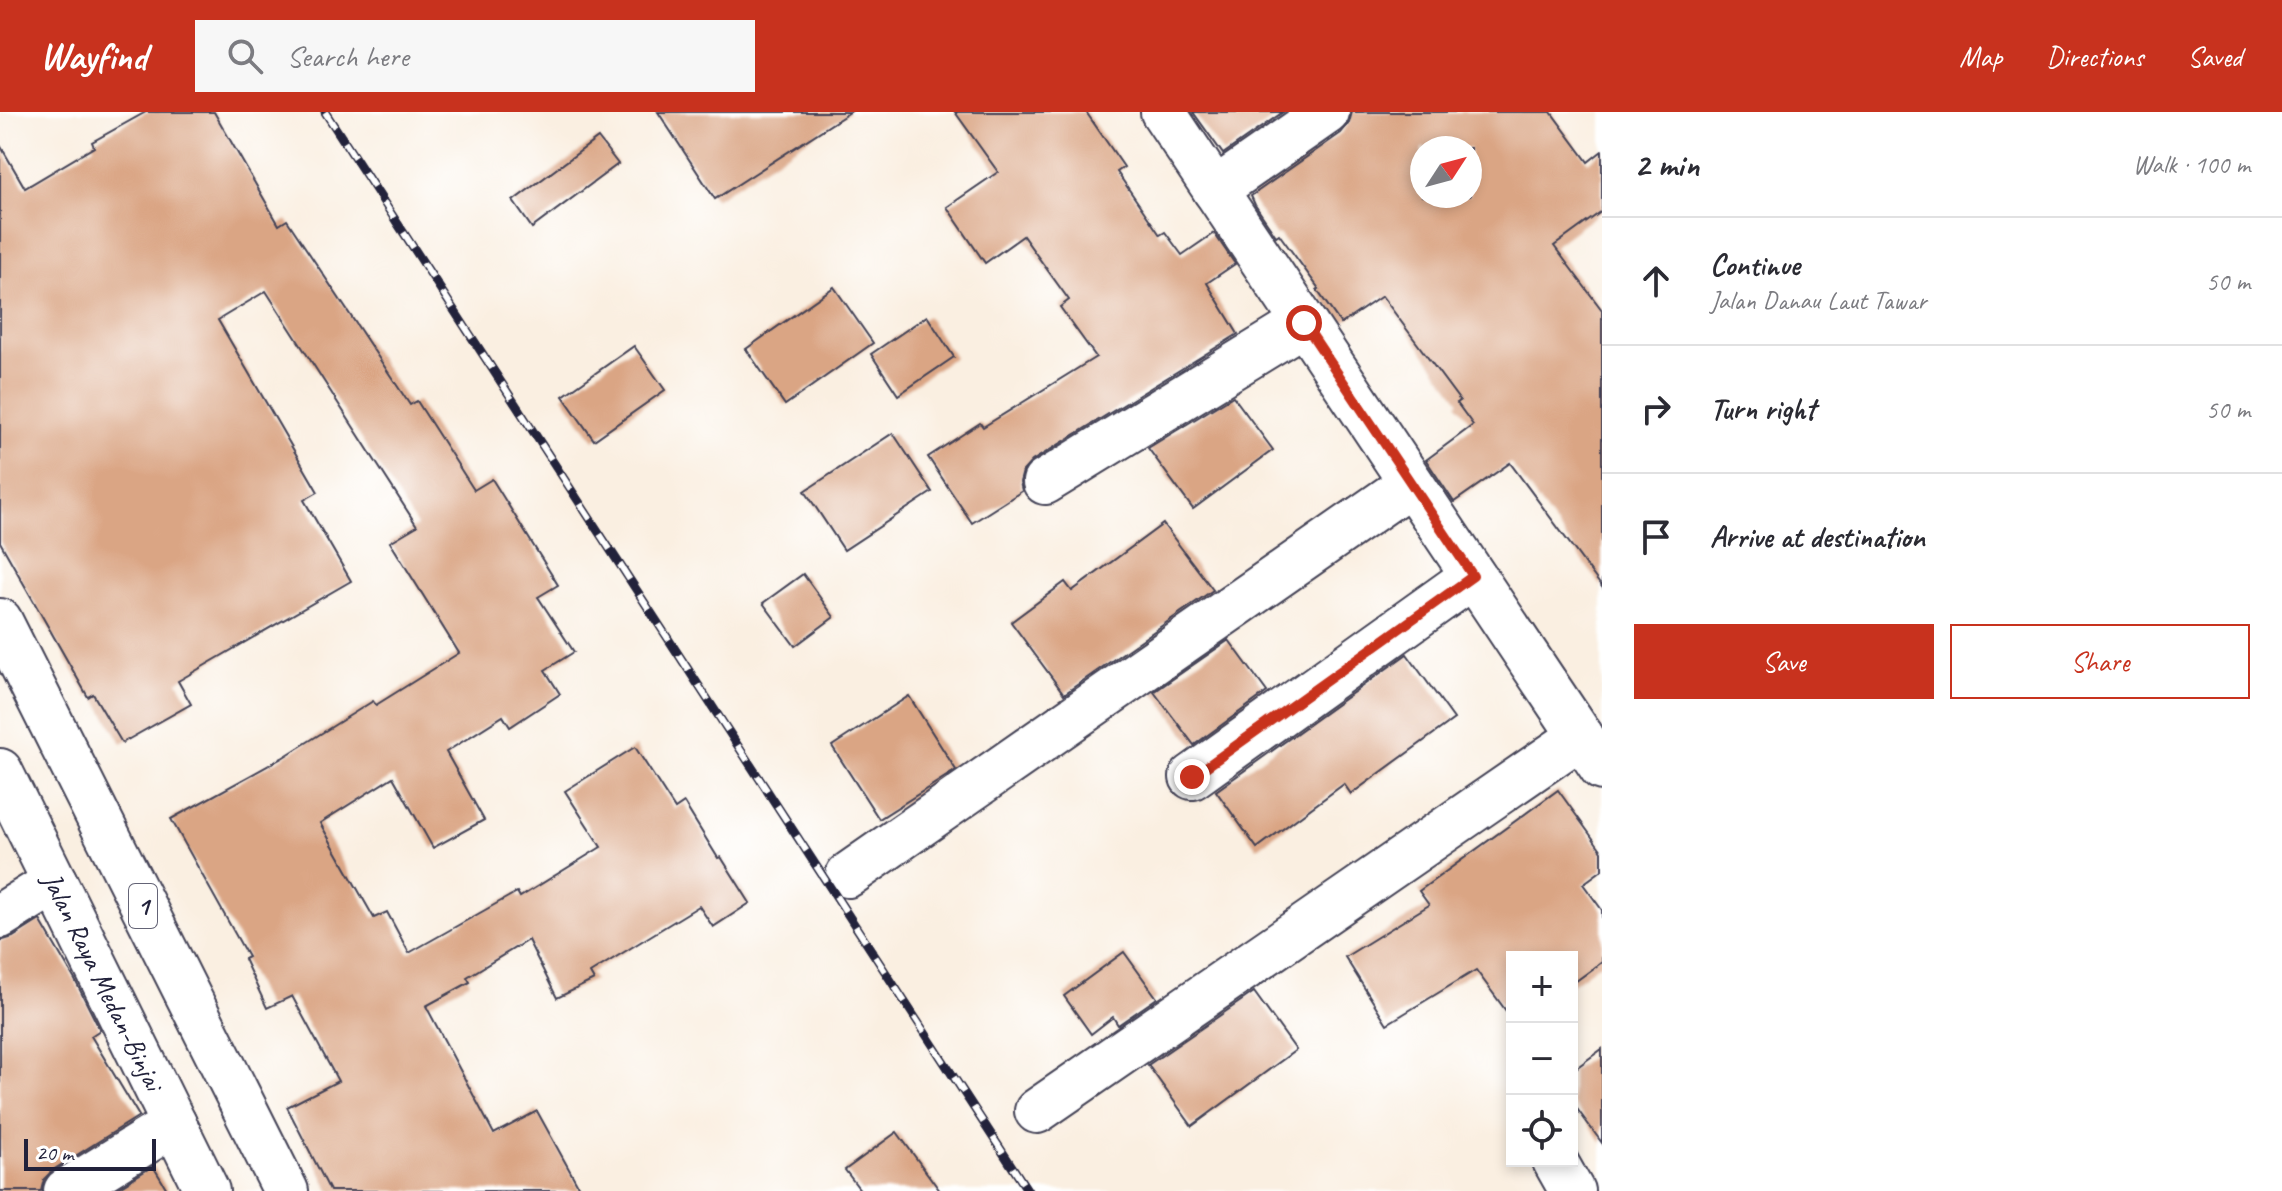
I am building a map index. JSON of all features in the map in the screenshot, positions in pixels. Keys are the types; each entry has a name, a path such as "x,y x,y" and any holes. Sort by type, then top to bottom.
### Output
{"street":[{"path":"1037,1111 1591,752 1163,112"},
{"path":"1215,190 1327,112"},
{"path":"1045,482 1304,323"},
{"path":"848,875 1411,483"},
{"path":"1192,777 1473,576"},
{"name":"1","path":"0,621 286,1191"},
{"name":"Jalan Raya Medan-Binjai","path":"0,771 207,1191"},
{"path":"0,916 55,882"},
{"path":"66,1191 174,1124"},
{"path":"1558,1167 1572,1191"}],"building":[{"path":"146,112 214,112 279,225 287,220 410,405 417,401 474,490 492,479 558,585 538,597 574,652 545,670 560,694 510,727 503,716 446,752 484,820 433,848 393,777 320,823 374,918 387,912 409,953 517,892 520,897 601,847 565,791 635,747 675,809 684,803 750,903 713,927 699,906 590,973 594,980 557,998 528,940 467,977 470,982 426,1006 494,1134 537,1111 581,1191 330,1191 287,1107 338,1081 292,996 267,1008 244,959 248,957 171,819 282,758 373,701 376,705 459,653 390,542 417,526 266,291 218,320 318,492 304,500 351,581 178,681 191,704 122,743 93,694 88,697 0,542 0,145 25,188 94,147 92,142"},
{"path":"658,112 850,112 715,199"},
{"path":"955,112 1086,112 1124,167 1117,172 1160,235 1165,232 1182,255 1214,233 1235,264 1207,283 1238,334 1032,461 1023,471 1020,482 1022,491 972,523 928,457 980,423 983,427 1096,357 1060,307 1069,300 1023,236 985,263 947,207 998,172"},
{"path":"1193,112 1283,112 1223,154"},
{"path":"1352,112 1551,112 1588,162 1602,151 1602,211 1554,246 1602,310 1602,587 1510,463 1454,502 1426,460 1473,425 1457,403 1460,401 1382,296 1341,324 1319,289 1255,205 1251,196 1341,133 1349,123"},
{"path":"598,138 618,164 532,228 513,201"},
{"path":"834,287 873,343 785,405 746,349"},
{"path":"927,316 954,357 898,395 871,354"},
{"path":"634,346 665,390 594,440 563,396"},
{"path":"1233,396 1273,450 1193,509 1148,448"},
{"path":"893,433 932,492 844,550 805,491"},
{"path":"1163,524 1213,590 1064,694 1011,622 1065,582 1072,591"},
{"path":"803,574 834,617 795,646 763,603"},
{"path":"1229,640 1267,692 1194,745 1154,692"},
{"path":"1407,654 1454,719 1351,794 1344,784 1257,848 1216,791"},
{"path":"909,696 956,770 879,819 832,746"},
{"path":"1558,790 1602,851 1602,870 1583,884 1602,910 1602,962 1578,980 1578,951 1506,951 1506,1011 1476,970 1387,1024 1345,957 1429,905 1419,891"},
{"path":"40,920 100,1030 91,1036 139,1116 53,1170 44,1179 41,1191 0,1191 0,941 13,937"},
{"path":"1124,952 1157,998 1118,1025 1113,1017 1091,1034 1064,996"},
{"path":"1254,992 1296,1050 1192,1126 1148,1065"},
{"path":"1602,1049 1602,1143 1578,1110 1578,1067"},
{"path":"897,1132 940,1191 861,1191 845,1170"},
{"path":"153,1166 168,1191 113,1191"}],"railway":[{"path":"325,112 1028,1191"}],"route":[{"path":"1192,777 1473,576 1304,323"}]}
